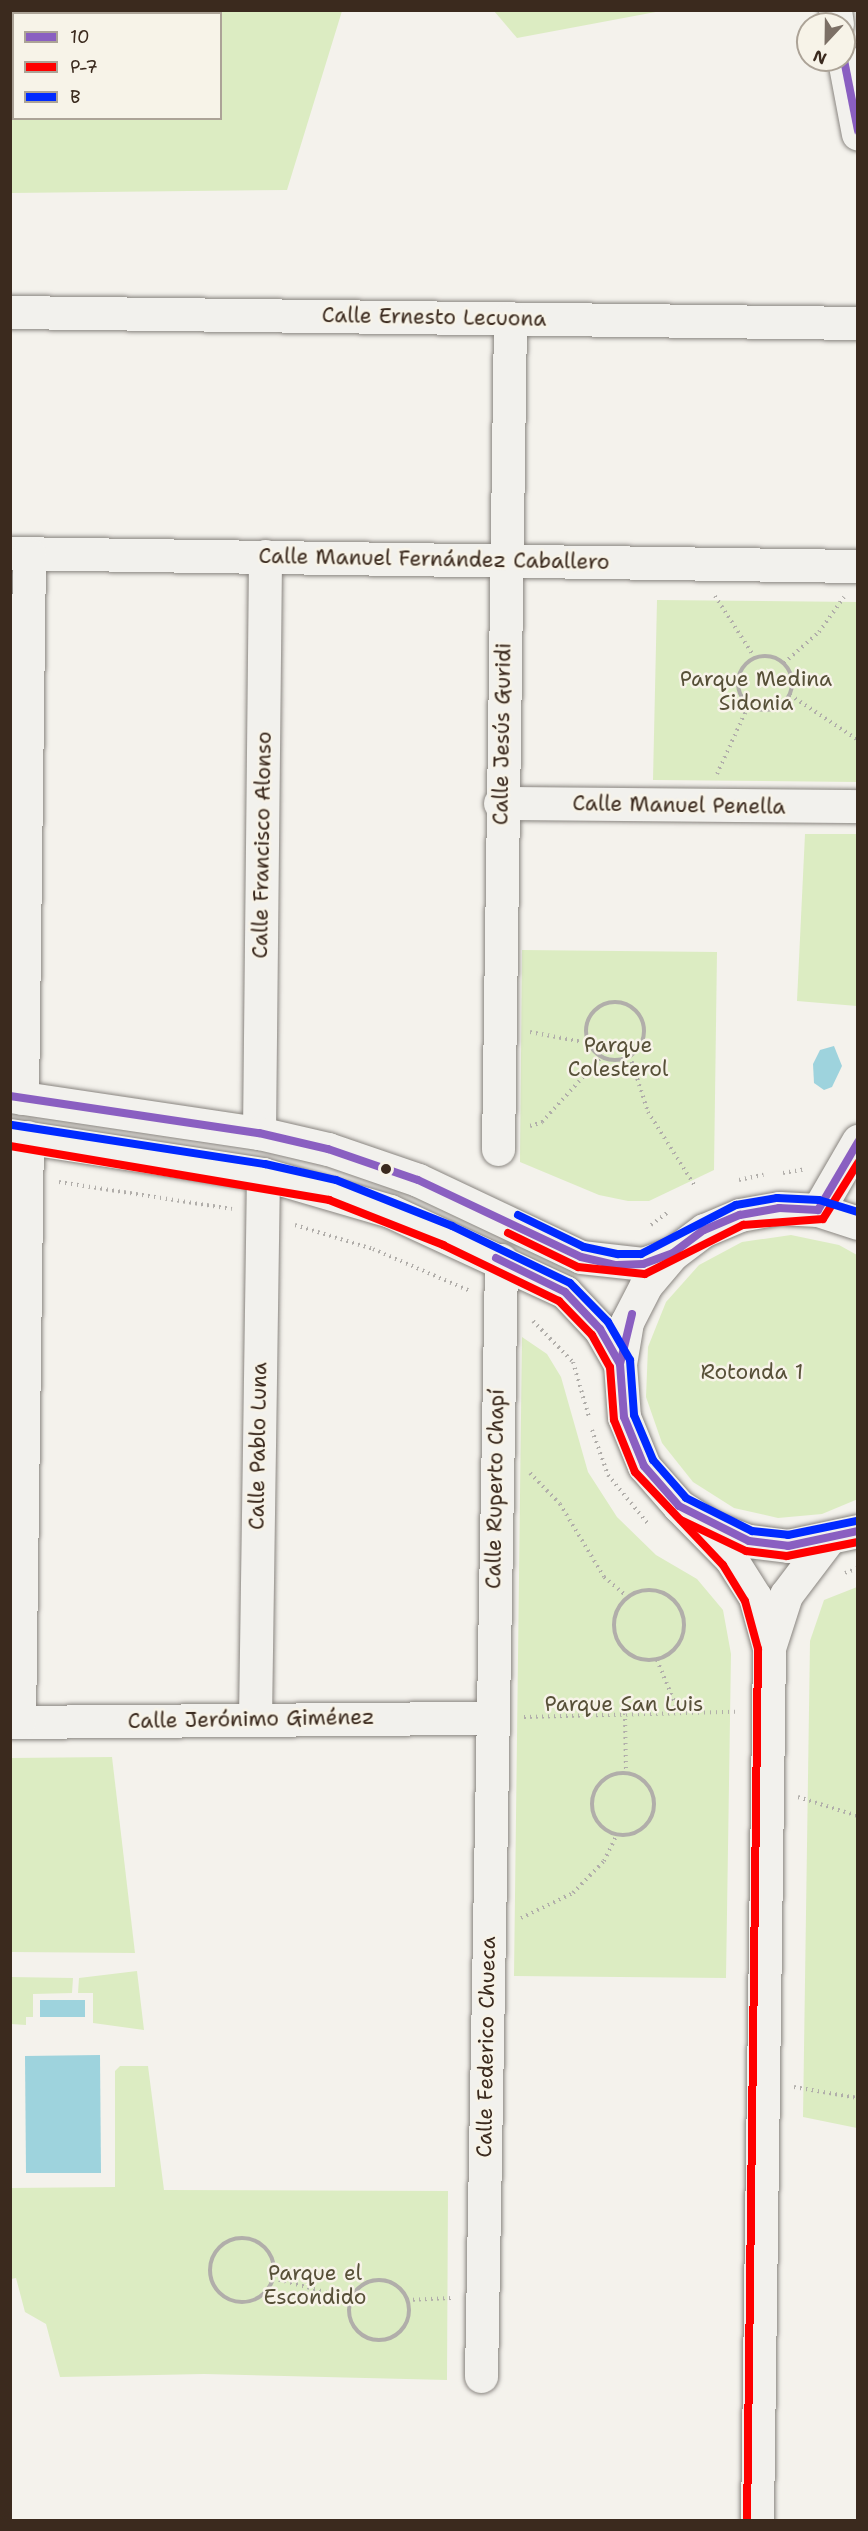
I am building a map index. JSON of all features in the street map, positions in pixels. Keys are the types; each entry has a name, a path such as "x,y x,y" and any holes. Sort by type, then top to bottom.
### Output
{"street":[{"path":"846,72 857,128"},
{"name":"Calle Ernesto Lecuona","path":"10,312 858,323"},
{"name":"Calle Jesús Guridi","path":"498,1143 500,803 510,318"},
{"path":"20,554 16,1097 259,1132 418,1180 581,1257 643,1264 673,1253"},
{"name":"Calle Manuel Fernández Caballero","path":"20,554 694,563 854,576"},
{"name":"Calle Francisco Alonso","path":"259,1132 265,556"},
{"name":"Calle Manuel Penella","path":"500,803 858,806"},
{"path":"15,1722 19,1136 263,1174 390,1210 501,1260 565,1292 600,1329 620,1364"},
{"path":"818,1210 858,1141"},
{"name":"Calle Pablo Luna","path":"255,1719 263,1174"},
{"path":"757,2520 769,1648 755,1597 731,1559 644,1466 624,1416 620,1364 627,1323 646,1285 673,1253 704,1230 740,1215 779,1208 818,1210 858,1223"},
{"name":"Calle Ruperto Chapí","path":"501,1260 495,1463 501,1718"},
{"path":"679,1506 712,1527 749,1541 788,1546 827,1541 858,1531"},
{"path":"769,1648 786,1595 827,1541"},
{"name":"Calle Jerónimo Giménez","path":"15,1722 501,1718"},
{"name":"Calle Federico Chueca","path":"482,2376 501,1718"}],"path":[{"path":"694,563 755,658"},
{"path":"784,663 819,632 854,576"},
{"path":"769,656 784,663 792,678 790,695 770,710 749,704 738,683 745,666 755,658 769,656"},
{"path":"790,695 858,740"},
{"path":"706,805 749,704"},
{"path":"499,1027 588,1043 602,1056 630,1056 642,1042 643,1023 624,1003 597,1008 586,1024 588,1043"},
{"path":"498,1143 542,1122 602,1056"},
{"path":"630,1056 648,1112 694,1186"},
{"path":"495,1463 540,1480 604,1577 628,1597"},
{"path":"660,1592 683,1616 682,1638 657,1660 634,1657 617,1641 615,1617 628,1597 660,1592"},
{"path":"657,1660 679,1713"},
{"path":"501,1718 624,1713 739,1712"},
{"path":"624,1713 626,1772"},
{"path":"626,1772 644,1780 654,1808 645,1826 617,1834 599,1824 591,1805 598,1785 626,1772"},
{"path":"788,1794 858,1816"},
{"path":"508,1921 551,1907 573,1893 604,1861 617,1834"},
{"path":"784,2085 858,2098"},
{"path":"246,2238 265,2248 273,2278 262,2295 232,2300 211,2278 212,2258 226,2242 246,2238"},
{"path":"273,2278 351,2299"},
{"path":"375,2280 394,2284 408,2300 404,2328 379,2340 354,2327 351,2299 375,2280"},
{"path":"408,2300 458,2298"}],"green space":[{"path":"10,11 342,11 287,190 11,193"},
{"path":"494,11 661,11 517,38"},
{"name":"Parque Medina Sidonia","path":"657,600 857,602 857,782 653,780"},
{"path":"805,834 857,834 857,1006 797,1001"},
{"name":"Parque Colesterol","path":"522,950 717,952 714,1170 649,1201 628,1201 599,1195 520,1162"},
{"name":"Rotonda 1","path":"791,1235 839,1245 857,1255 858,1499 822,1514 778,1518 734,1508 693,1482 662,1443 646,1397 648,1347 666,1302 699,1265 742,1242"},
{"name":"Parque San Luis","path":"522,1337 547,1354 561,1377 588,1472 617,1517 656,1555 697,1579 723,1610 731,1654 726,1978 514,1976"},
{"path":"857,1587 857,2128 803,2117 810,1641 824,1600"},
{"path":"112,1757 135,1953 11,1952 11,1758"},
{"path":"137,1971 144,2030 93,2023 93,1993 78,1993 79,1978"},
{"path":"11,1977 73,1978 72,1993 33,1994 33,2017 26,2017 26,2025 11,2024"},
{"name":"Parque el Escondido","path":"120,2066 148,2066 164,2190 448,2191 447,2380 204,2374 60,2377 46,2324 25,2312 16,2278 11,2279 11,2188 115,2187 115,2071"}],"water":[{"path":"834,1046 842,1066 832,1087 824,1090 814,1083 813,1064 820,1050"},
{"path":"40,2000 85,2000 85,2017 40,2017"},
{"path":"100,2055 101,2173 26,2173 25,2056"}],"transit line":[{"name":"10","path":"846,72 858,131"},
{"name":"10","path":"10,1096 259,1133 328,1149 418,1180 581,1257 617,1265 643,1264 673,1253 704,1230 740,1215 779,1208 818,1210"},
{"name":"B","path":"12,1125 265,1164 336,1180 452,1226 570,1283 608,1322 630,1360 634,1415 653,1460 686,1498 752,1531 788,1535 856,1521"},
{"name":"10","path":"818,1210 858,1142"},
{"name":"P-7","path":"10,1146 329,1200 443,1245 559,1301 592,1335 610,1367 614,1420 635,1472 723,1565 745,1601 758,1649 747,2520"},
{"name":"P-7","path":"508,1233 578,1267 645,1274 743,1225 823,1219 858,1163"},
{"name":"B","path":"518,1215 584,1247 618,1254 641,1254 736,1205 777,1198 819,1200 858,1212"},
{"name":"10","path":"496,1258 565,1292 600,1329 620,1364"},
{"name":"10","path":"632,1314 620,1364 624,1417 644,1466 679,1506 749,1541 788,1546 858,1531"},
{"name":"P-7","path":"681,1520 746,1551 787,1556 858,1542"}]}
